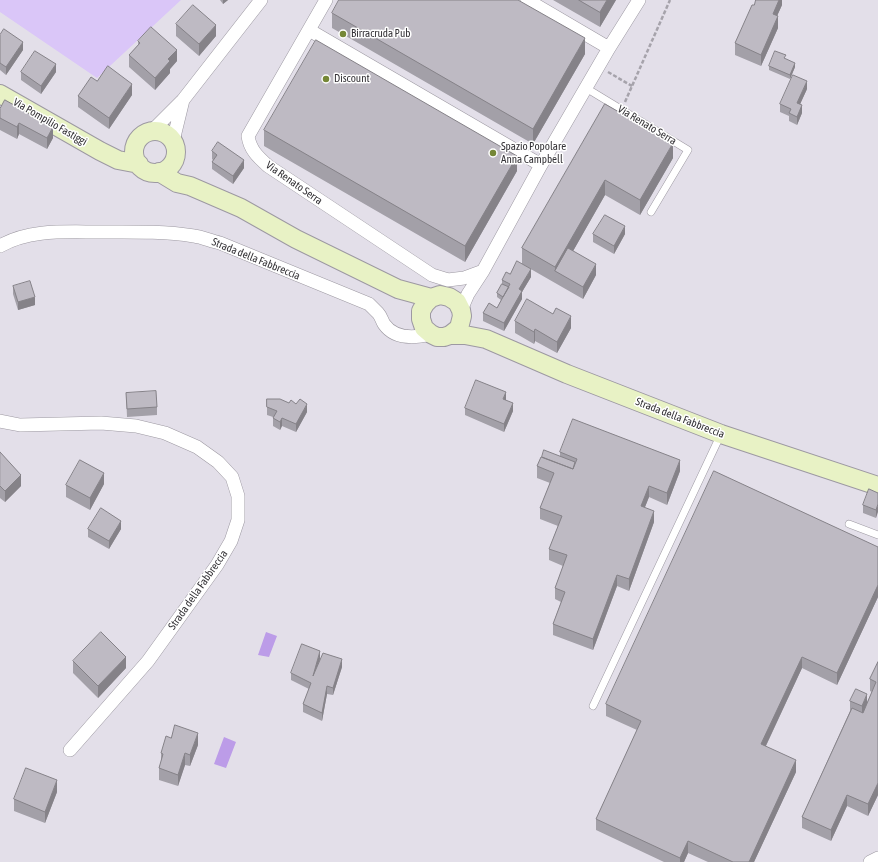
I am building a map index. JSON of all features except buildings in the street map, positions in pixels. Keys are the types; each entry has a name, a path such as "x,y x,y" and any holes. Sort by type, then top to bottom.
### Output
{"street":[{"path":"145,136 158,131 169,136 176,148 176,155 170,167 158,172 147,171 142,168 135,159 135,146 145,136 184,100 261,0"},
{"name":"Via Renato Serra","path":"326,0 248,136 249,144 255,153 268,166 432,275 448,280 464,278 483,271"},
{"path":"527,0 609,48"},
{"path":"450,335 459,328 468,294 483,271 609,48 639,0"},
{"path":"309,30 542,165"},
{"name":"Via Pompilio Fastiggi","path":"0,94 100,151 118,160 139,164"},
{"path":"173,141 184,100"},
{"name":"Via Pompilio Fastiggi","path":"100,151 121,146 145,136"},
{"path":"173,162 190,186"},
{"name":"Strada della Fabbreccia","path":"158,172 177,183 190,186 241,208 296,239 398,289 424,309 440,295 449,297 457,302 470,325 486,339"},
{"name":"Strada della Fabbreccia","path":"0,246 9,241 27,235 50,232 163,232 194,236 220,243 369,304 378,313 384,324 392,333 399,336 419,337 431,334 437,337 444,337 450,335 465,335 486,339 567,374 721,434 878,486"},
{"path":"399,336 411,328 424,309"},
{"path":"424,309 424,328 431,334"},
{"name":"Strada della Fabbreccia","path":"0,421 20,425 108,423 136,426 165,433 197,447 218,462 232,477 238,496 238,520 231,541 217,565 148,661 70,750"},
{"path":"870,862 878,858"}],"lane":[{"name":"Via Renato Serra","path":"586,88 688,150 651,212"},
{"path":"593,706 721,434"},
{"path":"849,524 878,535"}],"path":[{"path":"621,110 670,0"},
{"path":"598,67 632,86"}],"shaded area":[{"path":"0,0 181,0 97,78 0,12"},
{"path":"266,632 277,636 269,657 258,655"},
{"path":"224,737 236,742 226,768 214,764"}],"place":[{"name":"Birracruda Pub","path":"343,34"},
{"name":"Discount","path":"326,79"},
{"name":"Spazio Popolare Anna Campbell","path":"493,153"}]}
